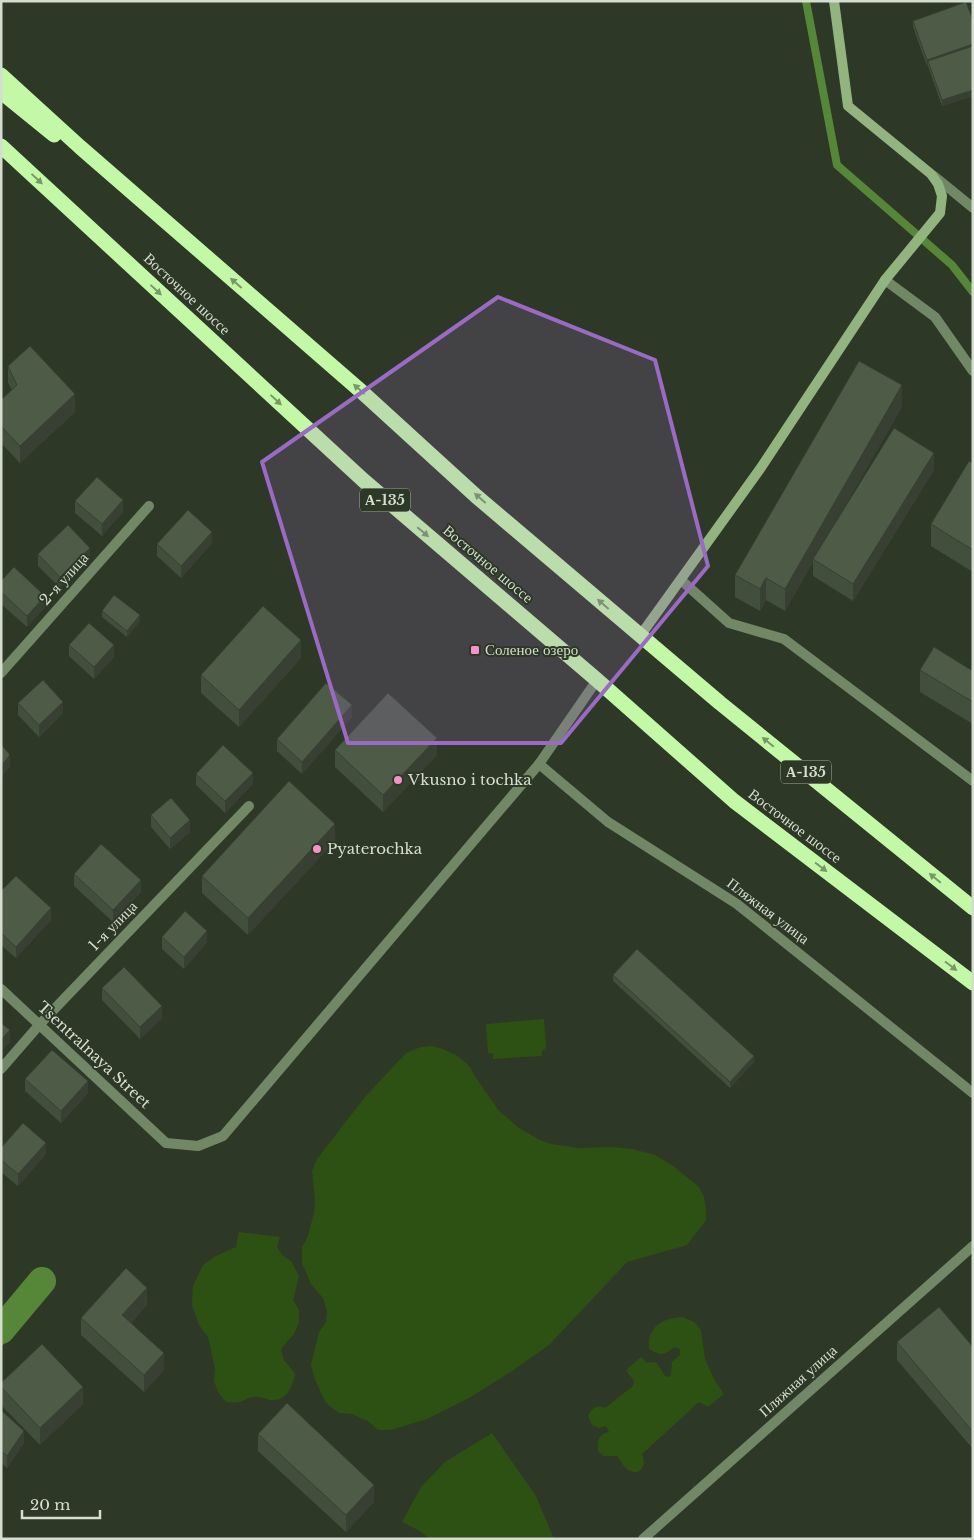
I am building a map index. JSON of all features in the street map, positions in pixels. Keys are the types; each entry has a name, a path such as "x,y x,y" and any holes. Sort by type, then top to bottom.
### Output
{"highway":[{"name":"А-135","path":"1,75 80,147 362,392 476,496 640,636 973,908"},
{"path":"1,92 50,133 80,147"},
{"name":"Восточное шоссе","path":"1,146 363,480 597,680 734,801 973,983"}],"street":[{"path":"834,1 848,106 973,208"},
{"path":"640,636 760,469 885,280 940,213 942,196 938,184 931,174"},
{"path":"885,280 935,317 973,371"},
{"name":"2-я улица","path":"1,673 149,506"},
{"path":"681,580 729,623 784,639 973,781"},
{"path":"538,764 597,680"},
{"name":"Пляжная улица","path":"538,764 608,822 737,904 973,1093"},
{"name":"Tsentralnaya Street","path":"1,988 166,1143 198,1146 223,1136 538,764"},
{"name":"1-я улица","path":"1,1069 40,1024 249,806"},
{"name":"Пляжная улица","path":"644,1539 973,1246"}],"highlighted area":[{"path":"498,297 655,360 708,566 561,743 348,743 262,462"}],"shaded area":[{"path":"544,1019 546,1048 542,1051 542,1056 493,1059 493,1054 488,1053 486,1024"},
{"path":"431,1046 458,1056 470,1067 499,1111 519,1128 540,1140 551,1144 579,1148 613,1147 632,1149 655,1155 673,1166 699,1187 704,1197 706,1220 687,1245 627,1262 549,1345 512,1371 469,1398 427,1419 391,1430 378,1430 368,1421 352,1414 339,1413 326,1403 315,1380 311,1365 319,1332 326,1322 327,1311 323,1298 311,1284 302,1263 302,1247 308,1236 314,1213 315,1201 312,1171 317,1159 365,1097 406,1053 421,1047"},
{"path":"239,1232 280,1237 277,1247 282,1255 291,1261 299,1276 293,1300 299,1310 299,1323 294,1334 281,1349 284,1360 295,1374 288,1393 281,1399 270,1400 256,1397 237,1402 226,1402 218,1392 214,1381 215,1368 208,1337 199,1325 192,1305 193,1286 203,1265 216,1256 236,1247"},
{"path":"24,1287 40,1301 1,1347 1,1312"},
{"path":"683,1317 694,1322 701,1330 705,1359 715,1381 724,1394 708,1407 699,1402 642,1454 644,1465 638,1472 630,1471 617,1456 603,1456 598,1451 600,1437 609,1432 606,1426 599,1428 592,1425 588,1416 595,1408 605,1408 633,1386 634,1381 626,1370 641,1357 647,1363 657,1363 665,1376 671,1375 672,1362 680,1355 680,1349 675,1347 660,1354 649,1349 649,1341 651,1334 658,1325 669,1319"},
{"path":"492,1433 536,1496 554,1539 430,1539 402,1522 421,1487 445,1462"}],"building":[{"path":"966,2 973,20 973,44 927,60 913,21"},
{"path":"973,46 973,90 942,100 928,61"},
{"path":"30,346 75,394 20,446 1,426 1,400 17,385 8,366"},
{"path":"859,361 902,385 785,589 766,578 760,589 735,575"},
{"path":"894,428 934,453 853,584 813,559"},
{"path":"969,461 973,463 973,550 931,524"},
{"path":"97,477 123,500 102,524 75,501"},
{"path":"188,510 212,532 181,566 157,544"},
{"path":"68,525 90,548 60,577 38,554"},
{"path":"14,567 45,596 27,616 1,592 1,581"},
{"path":"114,595 140,615 127,631 102,611"},
{"path":"263,606 301,640 239,710 201,675"},
{"path":"89,623 114,645 94,667 69,645"},
{"path":"934,647 971,670 973,666 973,702 920,670"},
{"path":"43,680 63,702 39,725 18,703"},
{"path":"326,683 352,705 302,762 277,739"},
{"path":"388,693 437,738 383,795 335,750"},
{"path":"1,744 10,755 1,766"},
{"path":"223,745 253,773 225,801 196,774"},
{"path":"289,781 335,824 248,918 202,876"},
{"path":"171,798 190,820 170,838 151,815"},
{"path":"101,844 141,880 113,910 74,874"},
{"path":"16,876 51,908 16,947 1,933 1,891"},
{"path":"185,911 207,931 184,957 162,937"},
{"path":"637,949 754,1056 730,1082 613,975"},
{"path":"124,967 162,1006 140,1027 102,988"},
{"path":"1,1023 10,1030 1,1040"},
{"path":"52,1050 88,1081 61,1111 25,1079"},
{"path":"23,1123 46,1143 18,1174 1,1160 1,1148"},
{"path":"126,1268 147,1288 122,1315 164,1353 144,1375 81,1318"},
{"path":"939,1307 973,1347 973,1432 897,1342"},
{"path":"42,1344 83,1387 40,1428 1,1387 1,1383"},
{"path":"287,1403 374,1485 346,1515 258,1434"},
{"path":"1,1411 24,1431 7,1456 1,1451"}],"waterway":[{"path":"806,1 837,165 952,265 973,292"},
{"path":"1,1330 42,1281"}],"place":[{"name":"Соленое озеро","path":"475,650"},
{"name":"Vkusno i tochka","path":"398,780"},
{"name":"Pyaterochka","path":"317,849"}]}
